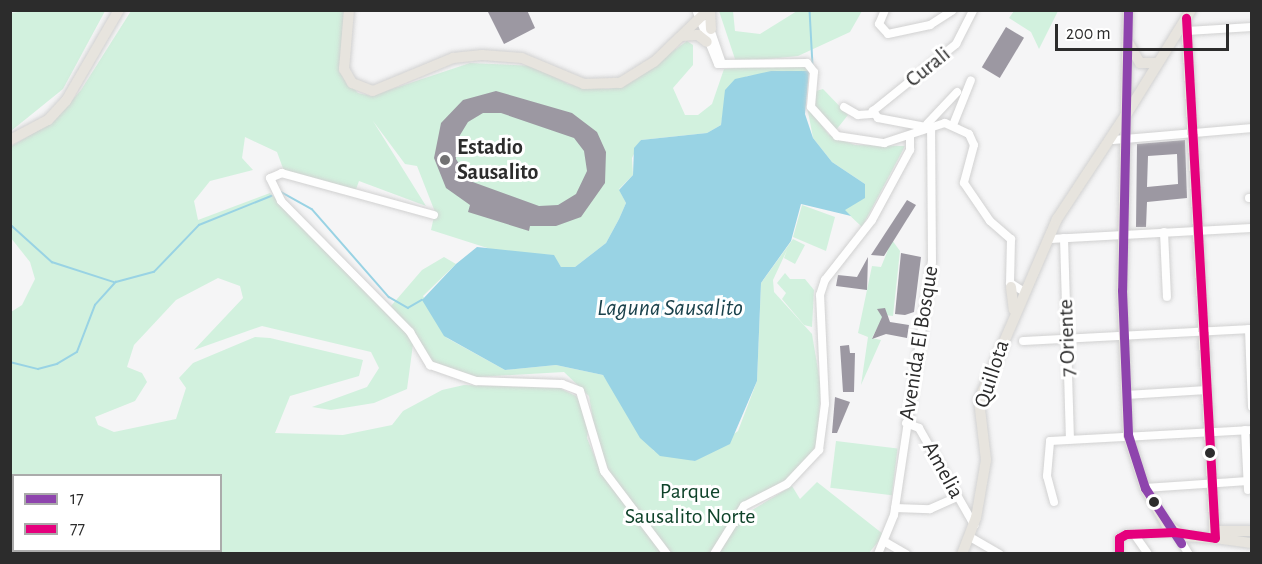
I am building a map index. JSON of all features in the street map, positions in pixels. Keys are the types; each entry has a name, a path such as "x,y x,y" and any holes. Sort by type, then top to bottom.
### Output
{"main road":[{"path":"85,68 111,10"},
{"path":"10,140 56,112 119,10"},
{"path":"349,10 344,69 364,90 468,55 522,58 595,86 620,83 643,69 682,36 703,13"},
{"path":"1128,10 1124,335 1128,435 1145,488 1174,532 1215,534 1251,531"},
{"path":"643,69 703,13"},
{"path":"703,13 711,29"},
{"path":"1189,14 1187,31 1215,534"},
{"name":"Quillota","path":"962,554 974,525 987,452 977,409 1014,310 1051,237 1156,63 1189,14"},
{"path":"682,36 698,35 707,42"},
{"path":"1128,38 1136,60 1156,63"},
{"name":"Quillota","path":"1051,237 1113,140 1125,116"},
{"path":"1011,287 1014,310"},
{"path":"1215,534 1251,543"}],"street":[{"path":"885,10 879,24 886,34 930,25 953,10"},
{"name":"Curali","path":"874,114 879,103 956,44 973,10"},
{"path":"703,13 707,42 714,61 723,64 799,59 812,68 811,107 837,136 872,144 910,136 929,126 957,92"},
{"path":"1187,31 1251,27"},
{"path":"711,29 723,64"},
{"path":"954,125 971,80"},
{"name":"Curali","path":"844,107 858,115 874,114 929,126"},
{"path":"929,126 954,125 973,141 964,176 967,189 1013,244 1011,287 1023,291"},
{"name":"Avenida El Bosque","path":"878,554 886,543 895,508 932,262 929,126"},
{"path":"1113,140 1127,135 1251,128"},
{"path":"714,554 744,506 787,484 819,450 825,404 820,295 825,280 872,220 910,150 910,136"},
{"path":"434,215 282,173 270,178 281,201 410,332 430,365 476,381 562,384 580,391 604,471 667,554"},
{"path":"1051,237 1251,228"},
{"path":"1164,232 1167,297"},
{"name":"7 Oriente","path":"1064,238 1070,438"},
{"path":"1023,341 1250,329 1251,407"},
{"path":"1126,395 1207,390"},
{"name":"Amelia","path":"906,423 919,428 974,525"},
{"path":"1054,502 1046,446 1070,438 1248,430 1248,486 1212,484 1145,488"},
{"path":"895,508 930,509 957,497"},
{"path":"1119,554 1119,538 1134,534 1174,532 1189,554"},
{"path":"1134,534 1148,554"},
{"path":"970,537 1000,554"},
{"path":"886,543 906,554"}],"green space":[{"path":"105,11 63,89 11,131 11,13"},
{"name":"Parque Sausalito Norte","path":"131,11 344,11 339,72 358,93 371,96 470,63 536,66 568,84 608,89 624,86 687,41 693,45 693,65 673,88 685,115 698,115 712,104 724,69 802,63 809,71 747,76 726,95 721,125 707,133 641,140 632,158 633,175 619,189 626,203 619,219 606,243 575,267 561,267 553,255 503,253 431,230 435,212 417,166 405,164 373,121 426,206 359,181 355,192 284,171 277,152 245,137 242,158 253,170 210,181 194,201 198,220 270,193 414,337 407,389 374,403 331,410 312,407 367,387 379,368 371,352 262,326 194,350 243,298 240,286 218,278 176,300 134,345 127,367 142,373 147,382 135,401 95,417 98,425 114,432 176,419 186,388 179,378 193,363 255,337 270,338 363,360 359,376 290,396 275,433 343,435 392,425 403,411 442,390 464,385 559,388 576,396 590,415 587,438 603,477 611,476 596,438 589,396 564,372 477,377 433,362 391,306 422,270 444,257 456,264 423,296 447,338 505,370 556,365 603,375 654,451 695,461 738,431 757,381 761,283 793,239 805,245 795,264 784,258 787,250 773,280 774,292 812,334 821,388 817,442 811,456 786,481 742,504 729,524 792,486 800,499 817,482 883,534 868,554 11,553 11,312 22,305 35,279 30,262 11,238 10,147 54,121 81,90"},
{"path":"719,11 733,11 735,31 760,34 797,11 862,11 850,32 798,56 736,62"},
{"path":"1014,11 1058,11 1039,49 1031,32 1009,18"},
{"path":"823,89 848,115 836,130 815,107 816,91"},
{"path":"807,106 829,135 855,145 905,146 862,227 844,210 865,184 832,162 813,138"},
{"path":"802,205 835,217 826,251 793,237"},
{"path":"892,240 900,251 893,316 884,315 872,338 881,340 861,385 868,337 858,333 872,266 881,267"},
{"path":"785,273 790,279 805,279 814,290 812,327 804,325 782,299 786,293 777,283"},
{"path":"836,441 898,449 892,495 830,488"}],"water":[{"name":"Laguna Sausalito","path":"771,71 809,71 805,114 813,138 832,162 865,184 865,198 845,210 851,216 801,204 791,241 761,283 757,381 730,444 695,461 660,456 640,438 603,375 556,365 505,370 444,336 422,300 456,264 477,247 554,255 561,267 575,267 606,243 619,219 626,203 619,190 633,175 634,148 641,140 707,133 721,125 725,90 735,79"}],"building":[{"path":"487,10 527,10 535,28 504,44"},
{"path":"1006,27 1024,38 1000,78 982,67"},
{"name":"Estadio Sausalito","path":"496,91 572,113 597,132 606,152 605,183 581,217 556,226 530,226 529,231 468,212 470,205 446,188 434,158 441,123 463,100","holes":["483,113 501,113 574,138 584,151 587,171 576,194 558,205 539,206 470,181 456,159 457,140 468,122"]},
{"path":"1185,140 1187,198 1147,202 1146,227 1136,227 1137,144","holes":["1177,154 1178,184 1147,187 1148,156"]},
{"path":"907,200 916,205 884,256 871,255"},
{"path":"901,253 921,257 914,312 905,315 895,314"},
{"path":"868,257 867,290 836,286 838,275 857,277"},
{"path":"885,308 890,322 909,325 907,338 886,334 872,339 882,317 877,309"},
{"path":"849,345 850,353 855,353 854,392 843,392 840,346"},
{"path":"835,397 850,402 837,433 832,433"}],"waterway":[{"path":"810,10 813,65"},
{"path":"281,192 312,209 389,297 408,308 422,300"},
{"path":"10,362 38,369 57,364 77,352 95,305 116,282 154,272 199,225 271,196"},
{"path":"10,224 52,262 114,282"}],"transit line":[{"name":"17","path":"1128,10 1122,290 1128,435 1145,488 1181,543"},
{"name":"77","path":"1119,554 1119,538 1126,534 1175,532 1215,538 1186,18"}],"place":[{"name":"Estadio Sausalito","path":"445,160"}]}
